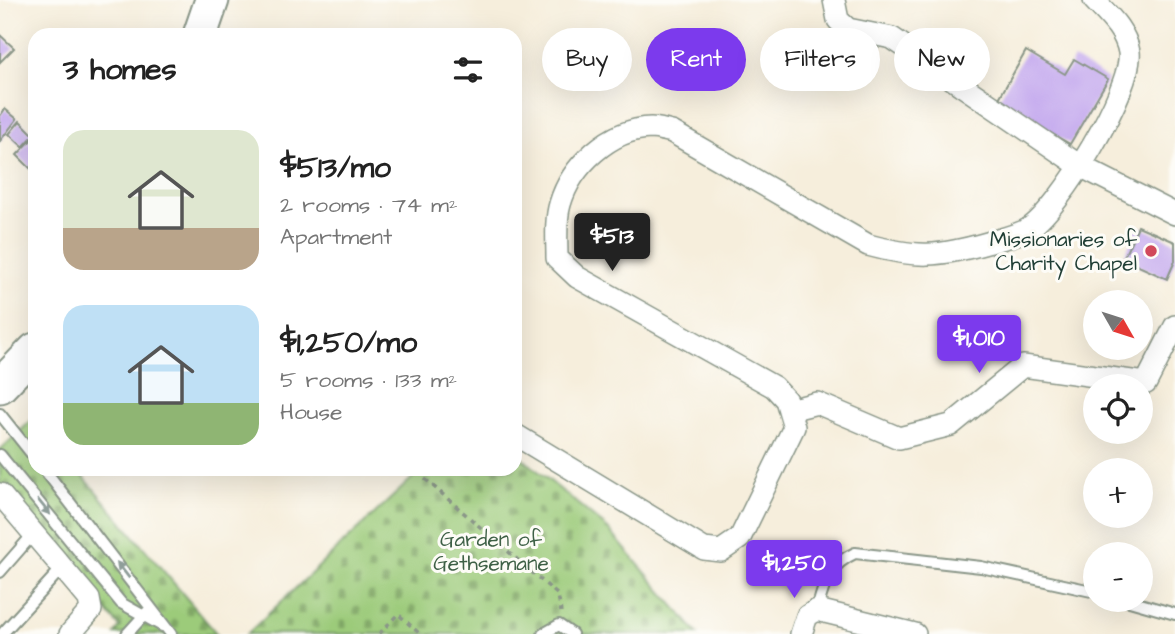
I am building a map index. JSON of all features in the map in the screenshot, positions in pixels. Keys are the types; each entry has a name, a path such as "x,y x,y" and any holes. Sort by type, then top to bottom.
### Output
{"main road":[{"path":"202,28 212,0"},
{"path":"0,386 28,357"}],"street":[{"path":"834,0 838,20 848,29 892,38 1080,166 1175,214"},
{"path":"522,439 704,549 721,551 740,538 794,426 786,400 774,387 577,277 557,258 557,219 561,202 584,161 604,145 628,134 651,128 672,132 868,245 903,254 945,255 1028,229 1051,209 1080,166 1127,74 1129,55 1119,28 1094,0"},
{"path":"789,410 817,403 899,438 951,425 1023,366 1146,383 1175,326"},
{"path":"2,500 34,533 91,604 89,614 70,634"},
{"path":"801,634 807,616 817,610 915,634"}],"lane":[{"path":"0,414 28,449"},
{"path":"0,455 121,603 147,612"},
{"path":"49,476 147,612 171,634"},
{"path":"0,572 34,533"},
{"path":"817,610 825,578 839,560 855,553 981,567 1083,589"},
{"path":"2,634 63,567"},
{"path":"1153,608 1175,614"},
{"path":"127,634 147,612"},
{"path":"543,634 559,625 572,634"}],"path":[{"path":"425,480 558,595 559,625"},
{"path":"379,634 398,614 420,634"}],"green space":[{"path":"28,424 28,476 83,476 217,634 115,634 120,627 0,485 0,450"},
{"name":"Garden of Gethsemane","path":"522,458 608,529 698,634 247,634 415,476 522,476"}],"building":[{"path":"0,35 14,48 0,62"},
{"path":"1026,51 1065,74 1074,59 1108,79 1070,144 997,102"},
{"path":"5,109 17,119 0,141 0,116"},
{"path":"20,121 28,129 28,142 23,147 9,134"},
{"path":"28,143 28,166 17,155"},
{"name":"Missionaries of Charity Chapel","path":"1138,226 1175,242 1175,261 1167,279 1123,259"}],"place":[{"name":"Missionaries of Charity Chapel","path":"1151,251"}]}
